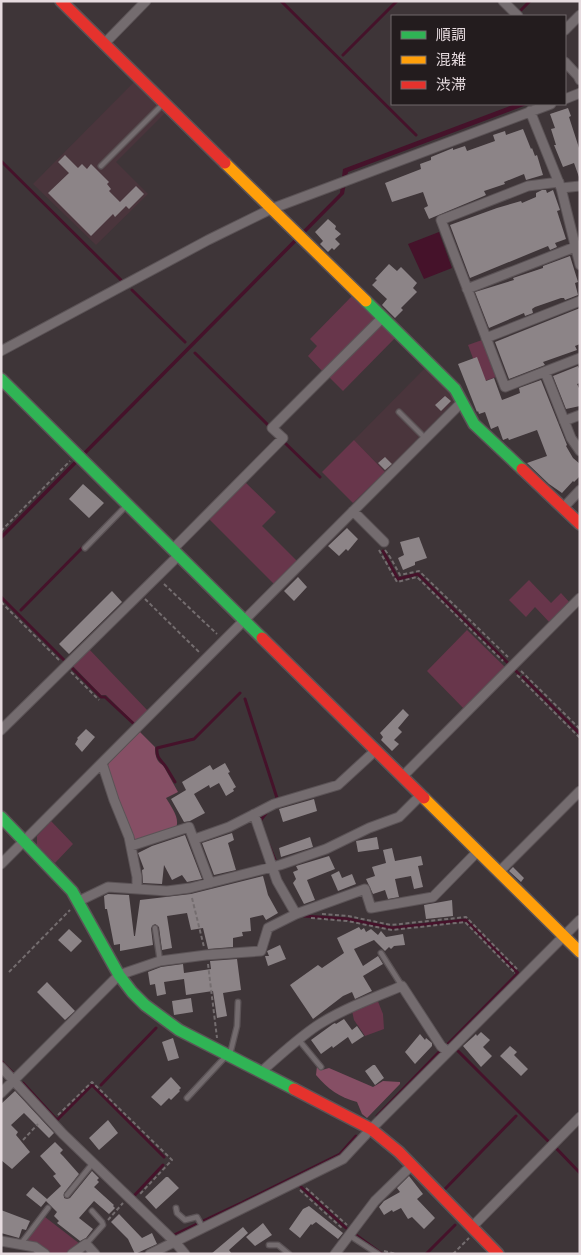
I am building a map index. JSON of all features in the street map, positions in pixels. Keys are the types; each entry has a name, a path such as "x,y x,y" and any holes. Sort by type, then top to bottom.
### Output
{"street":[{"path":"61,1 455,389 474,424 580,524"},
{"path":"104,44 146,1"},
{"path":"503,1 517,15"},
{"path":"566,29 580,15"},
{"path":"566,63 579,77"},
{"path":"566,99 580,93"},
{"path":"1,351 271,208 548,105"},
{"path":"530,111 560,185 578,246 580,265"},
{"path":"580,186 528,186 441,220 505,387 580,358"},
{"path":"467,289 578,246"},
{"path":"486,338 580,301"},
{"path":"1,730 157,577 176,552 283,438 272,428 382,318"},
{"path":"545,372 571,438 580,451"},
{"path":"1,379 580,952"},
{"path":"1,864 462,402"},
{"path":"564,421 580,414"},
{"path":"563,508 580,490"},
{"path":"353,511 384,542"},
{"path":"403,776 580,598"},
{"path":"195,839 230,827 274,804 338,785 376,750"},
{"path":"102,763 114,800 129,836 137,877 137,888"},
{"path":"499,872 580,791"},
{"path":"78,901 108,887 167,891 190,888 272,867 326,849 369,828 398,817 421,794"},
{"path":"254,814 277,880 296,914"},
{"path":"1,817 63,880 78,901 119,975 132,992 161,1018 179,1030 371,1129 400,1152 498,1254"},
{"path":"131,846 190,827 210,883"},
{"path":"1,1093 119,975 160,961 262,951 268,928 296,914 365,889 372,908 433,897 478,851"},
{"path":"150,1254 343,1159 580,920"},
{"path":"261,1072 298,1039 320,1024 402,986 448,1052"},
{"path":"1,1068 63,1134 175,1242 185,1254"},
{"path":"474,1229 580,1117"},
{"path":"335,1254 375,1201 412,1165"},
{"path":"1,1241 35,1247 45,1254"},
{"path":"72,1254 86,1244 95,1254"}],"lane":[{"path":"101,166 164,103"},
{"path":"399,412 425,438"},
{"path":"85,548 128,504"},
{"path":"155,928 160,961"},
{"path":"382,953 402,986"},
{"path":"187,1098 225,1054 237,1026 238,1002"},
{"path":"298,1039 320,1067"},
{"path":"67,1195 93,1163"},
{"path":"20,1245 48,1208"},
{"path":"176,1208 177,1213 185,1220 198,1217 203,1228"},
{"path":"86,1244 103,1225 92,1211"},
{"path":"351,1233 378,1254"},
{"path":"268,1245 278,1245 289,1254"}],"path":[{"path":"1,531 80,457"},
{"path":"580,729 523,674 513,665 417,577 397,582 379,550 382,547 400,575 419,571 513,665 519,678 580,738"},
{"path":"157,577 224,641"},
{"path":"140,594 206,659"},
{"path":"1,602 100,700"},
{"path":"519,678 523,674"},
{"path":"190,888 206,955 225,1054"},
{"path":"9,972 78,901"},
{"path":"23,1140 38,1124"},
{"path":"296,1182 351,1233"},
{"path":"296,1182 351,1233"},
{"path":"103,1225 128,1197"},
{"path":"453,1254 474,1229"},
{"path":"384,1251 396,1254"}],"shaded area":[{"path":"135,81 166,112 116,162 148,194 96,245 33,184"},
{"path":"512,105 526,105 348,172 344,194 1,540 1,535 340,193 343,169"},
{"path":"439,232 452,268 424,279 408,244"},
{"path":"353,295 376,318 376,321 324,373 308,356 317,346 310,339"},
{"path":"382,324 396,337 343,391 327,375"},
{"path":"482,340 496,377 482,382 468,345"},
{"path":"426,367 453,393 454,402 385,472 354,440"},
{"path":"354,440 385,472 353,503 322,472"},
{"path":"244,481 276,512 262,526 297,561 274,584 208,518"},
{"path":"529,580 551,603 561,593 571,604 551,624 535,607 526,617 509,600"},
{"path":"467,630 507,669 465,710 427,671"},
{"path":"88,648 148,711 135,724 106,695 101,695 72,665"},
{"path":"140,732 155,747 157,760 163,765 178,792 166,798 175,813 177,824 176,828 135,842 107,767"},
{"path":"51,821 73,844 55,863 37,845 37,836"},
{"path":"377,999 383,1014 384,1029 365,1036 354,1020 352,1011"},
{"path":"317,1066 322,1070 329,1068 373,1087 383,1081 400,1082 400,1084 367,1118 362,1114 357,1102 339,1095 320,1080 316,1075"},
{"path":"45,1217 80,1244 68,1254 51,1254 44,1247 29,1241 27,1239"}],"building":[{"path":"568,108 580,151 579,177 574,163 563,167 554,145 556,145 551,129 555,128 550,114"},
{"path":"523,129 531,149 535,156 537,155 543,175 526,180 524,174 504,182 505,184 484,191 486,195 484,196 429,219 424,208 428,206 423,192 392,202 385,183 421,169 420,164 431,160 431,157 453,148 453,150 465,146 467,151 495,141 493,135 505,131 506,135"},
{"path":"65,155 78,168 82,164 87,169 91,164 109,182 107,184 111,189 109,191 120,202 136,186 144,194 129,209 126,206 115,217 113,214 91,236 48,193 69,173 58,162"},
{"path":"546,190 547,193 553,190 560,210 557,211 566,239 555,243 557,247 550,250 548,246 470,278 450,225 497,208 521,201 522,203 536,197 536,193"},
{"path":"328,219 341,234 335,239 340,244 334,250 332,248 328,252 320,244 323,241 315,232"},
{"path":"570,256 578,282 575,283 578,295 565,300 561,298 535,307 532,309 533,313 525,316 524,313 489,328 475,292 514,280 513,278"},
{"path":"389,264 397,271 401,267 417,283 413,288 417,292 401,308 403,310 395,318 382,305 387,299 372,285"},
{"path":"580,308 580,344 575,346 577,350 543,362 545,365 509,379 495,342"},
{"path":"477,357 486,381 494,378 502,400 520,393 519,388 541,380 566,446 573,458 580,464 580,476 562,493 549,484 527,463 547,456 537,430 509,440 508,438 503,440 498,426 491,429 485,412 479,414 477,412 458,364"},
{"path":"578,366 580,383 577,384 580,390 580,406 566,409 553,376"},
{"path":"445,396 451,401 441,411 435,405"},
{"path":"385,457 392,464 385,470 378,463"},
{"path":"83,484 104,503 89,518 69,499"},
{"path":"347,528 358,539 348,551 346,549 339,556 328,546"},
{"path":"419,537 427,558 415,562 415,565 403,570 398,558 404,555 400,542"},
{"path":"298,577 307,587 294,601 284,591"},
{"path":"112,591 122,602 69,654 59,644"},
{"path":"403,709 409,715 398,728 402,732 394,740 399,744 392,751 381,740 383,737 380,733"},
{"path":"86,729 95,737 82,752 75,744 77,738"},
{"path":"225,763 236,787 233,789 234,791 226,796 219,783 210,788 209,785 194,794 205,813 184,822 171,799 186,790 182,782 210,765 213,770"},
{"path":"314,799 317,811 283,822 279,809"},
{"path":"232,833 234,840 228,843 236,870 214,875 202,843"},
{"path":"185,835 202,879 187,882 182,875 172,880 164,865 162,884 143,883 142,870 144,869 138,853 152,846"},
{"path":"310,837 313,847 281,857 279,848"},
{"path":"377,837 379,849 358,852 356,841"},
{"path":"392,848 395,861 421,856 423,865 418,866 423,887 414,889 411,876 395,879 399,897 388,899 385,890 373,894 366,879 375,876 372,867 386,863 383,850"},
{"path":"329,856 335,869 307,880 315,900 304,904 293,883 296,879 293,872 298,870 296,866"},
{"path":"513,867 524,878 521,882 509,871"},
{"path":"339,871 342,878 352,874 356,884 338,891 331,875"},
{"path":"263,876 268,895 278,913 266,920 263,915 250,918 251,931 242,932 243,936 233,938 233,947 208,949 203,928 191,930 187,913 167,916 172,948 162,950 159,927 155,924 151,928 153,945 120,951 120,944 114,945 107,909 105,909 104,896 108,894 129,895 135,936 140,900 191,894"},
{"path":"452,900 453,916 426,919 424,905"},
{"path":"359,927 361,930 364,928 366,932 371,929 378,935 381,931 386,937 403,934 405,945 394,946 391,949 389,947 385,951 374,940 354,949 363,966 378,956 383,964 363,976 372,991 355,999 352,992 343,996 313,1019 290,985 318,965 322,968 344,953 337,938"},
{"path":"69,929 82,941 71,952 58,940"},
{"path":"280,945 286,959 268,966 265,956 269,956 267,951"},
{"path":"237,959 241,990 223,993 227,1016 217,1018 213,991 186,995 184,979 164,982 166,994 157,996 155,984 150,985 148,972 161,967 183,964 184,973 211,969 210,961"},
{"path":"47,982 75,1011 65,1020 37,992"},
{"path":"191,998 193,1012 174,1015 172,1001"},
{"path":"344,1019 352,1030 357,1026 364,1036 352,1044 348,1037 321,1054 311,1040 333,1024"},
{"path":"481,1032 490,1040 483,1047 492,1056 481,1067 463,1046"},
{"path":"420,1034 425,1040 426,1038 432,1043 432,1046 415,1064 405,1052"},
{"path":"173,1038 179,1058 168,1061 162,1042"},
{"path":"510,1046 517,1052 514,1055 528,1069 521,1076 500,1056"},
{"path":"375,1065 384,1078 375,1085 365,1071"},
{"path":"171,1077 181,1088 180,1091 161,1106 151,1097"},
{"path":"15,1091 54,1133 49,1138 24,1113 11,1125 18,1132 16,1135 30,1152 12,1169 1,1160 1,1104"},
{"path":"108,1120 118,1133 99,1150 89,1138"},
{"path":"55,1142 63,1150 60,1153 79,1174 64,1193 64,1198 70,1198 92,1171 99,1178 97,1180 99,1182 94,1187 115,1208 109,1214 94,1201 79,1218 93,1229 86,1238 80,1241 57,1223 59,1221 54,1216 57,1212 46,1201 41,1207 26,1195 33,1187 47,1199 61,1186 53,1176 56,1174 40,1156"},
{"path":"409,1176 423,1194 417,1199 435,1218 424,1229 412,1217 408,1219 401,1208 393,1212 392,1210 384,1215 379,1207 384,1201 400,1192 397,1188"},
{"path":"166,1177 179,1188 156,1209 145,1197"},
{"path":"309,1206 343,1233 338,1239 316,1222 311,1224 300,1238 289,1229 303,1209"},
{"path":"1,1210 30,1221 26,1230 22,1229 19,1238 1,1233"},
{"path":"119,1214 142,1238 152,1233 157,1244 135,1254 128,1239 111,1222"},
{"path":"263,1223 272,1235 255,1246 246,1237"},
{"path":"243,1227 248,1233 229,1250 232,1254 211,1254"}],"waterway":[{"path":"281,1 416,135"},
{"path":"343,55 397,1"},
{"path":"519,12 530,1"},
{"path":"1,161 121,280"},
{"path":"132,290 185,342"},
{"path":"195,353 270,427"},
{"path":"284,442 320,477"},
{"path":"21,610 82,548"},
{"path":"383,551 398,579 418,574 510,665"},
{"path":"1,597 66,662"},
{"path":"70,666 101,697 105,697 134,724"},
{"path":"514,669 519,674"},
{"path":"523,677 580,734"},
{"path":"175,782 158,757 157,748 194,739 240,693"},
{"path":"245,699 277,798 275,800"},
{"path":"260,823 267,812"},
{"path":"269,845 275,860"},
{"path":"304,916 348,919 392,928 466,920 518,973 448,1044"},
{"path":"101,1085 156,1028"},
{"path":"377,1116 440,1051"},
{"path":"458,1051 548,1141"},
{"path":"1,1061 15,1075"},
{"path":"23,1083 57,1120 92,1085 164,1157"},
{"path":"445,1189 516,1116"},
{"path":"243,1202 340,1154 356,1136"},
{"path":"555,1147 580,1173"},
{"path":"136,1199 133,1197 163,1165"},
{"path":"300,1186 346,1228"},
{"path":"203,1221 241,1203"},
{"path":"173,1234 199,1223"},
{"path":"426,1254 455,1225"},
{"path":"356,1235 382,1254"}],"traffic: fast":[{"path":"366,301 455,389 474,424 522,469"},
{"path":"1,379 262,638"},
{"path":"1,817 72,891 119,975 145,1005 179,1030 294,1089"}],"traffic: slow":[{"path":"225,163 366,301"},
{"path":"424,798 580,952"}],"traffic: jam":[{"path":"61,1 225,163"},
{"path":"522,469 580,524"},
{"path":"262,638 424,798"},
{"path":"294,1089 371,1129 399,1152 498,1254"}]}
